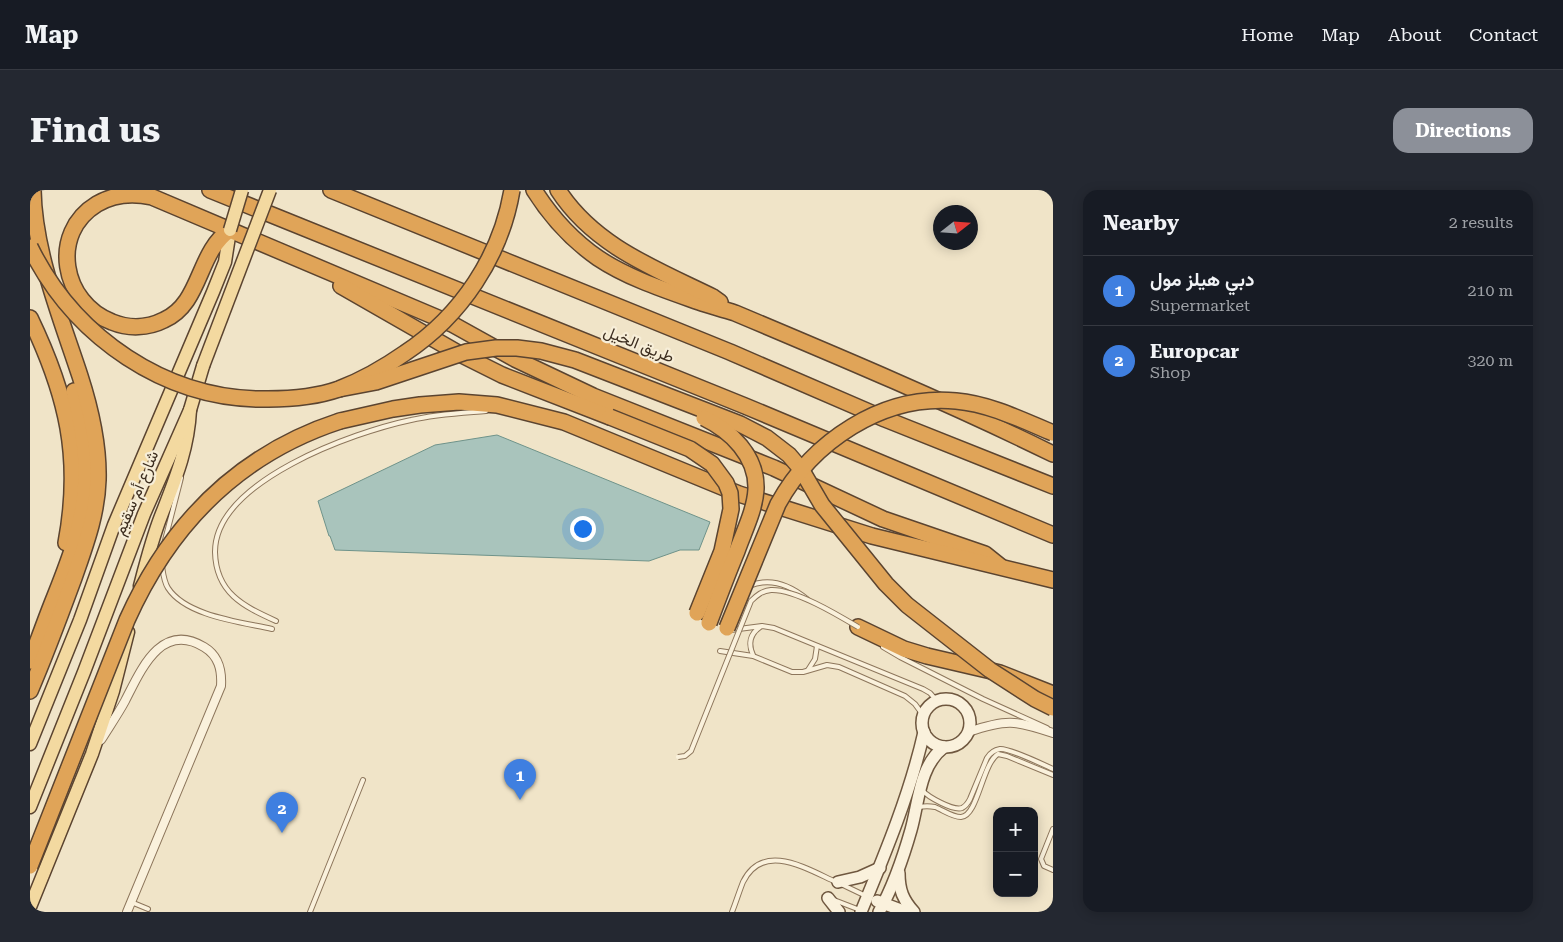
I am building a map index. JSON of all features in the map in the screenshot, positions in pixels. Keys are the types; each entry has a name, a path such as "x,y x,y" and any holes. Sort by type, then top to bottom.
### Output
{"highway":[{"name":"طريق الخيل","path":"210,190 745,406 1053,535"},
{"name":"طريق الخيل","path":"331,190 730,352 885,419 1053,486"},
{"path":"340,388 372,373 414,347 436,329 457,307 475,284 494,249 508,213 512,190"},
{"path":"534,190 558,223 575,240 617,269 666,290 732,312 944,403 1053,454"},
{"path":"558,190 588,225 623,253 713,297 732,312"},
{"path":"30,691 87,542 97,495 98,462 94,429 83,386 46,269 40,244 33,192"},
{"path":"230,230 212,248 187,301 173,315 157,323 131,327 106,320 84,304 73,288 67,260 68,251 77,224 89,210 105,200 129,194 164,200 452,324 529,366 593,396 774,468 883,519 985,554 1000,566"},
{"path":"30,247 56,290 86,326 118,352 164,378 201,392 244,399 297,398 376,382 466,352 496,348 535,350 564,356 740,424 775,444 797,465 822,505 896,595 990,670 1034,700 1053,708"},
{"path":"282,251 298,263 363,297 458,353 525,385 690,449 712,464 726,482 730,493 731,509 722,551 697,613"},
{"path":"30,318 58,384 72,450 72,505 55,595"},
{"path":"30,661 71,559 84,507 86,480 82,428 65,355 61,318"},
{"path":"647,388 673,404 710,421 726,432 741,446 755,478 756,487 752,510 722,627"},
{"path":"722,627 787,488 798,473 824,446 852,426 879,413 904,405 929,401 955,401 979,405 1004,413 1053,433"},
{"path":"30,866 127,620 143,586 162,554 198,510 239,473 287,442 313,430 340,421 393,409 434,404 471,402 497,405 564,422 740,494 872,536 1053,580"},
{"path":"858,627 904,649 1000,673 1053,694"}],"main road":[{"name":"شارع أم سقيم","path":"30,744 80,620 125,498 225,262 230,230 242,190"},
{"name":"شارع أم سقيم","path":"30,807 144,514 190,410 203,366 270,190"},
{"path":"30,908 92,754 113,690 147,560 187,442 190,410"},
{"path":"944,699 960,703 969,716 968,732 958,743 944,746 930,741 924,732 922,724 923,715 926,709 936,700 944,699"},
{"path":"30,729 43,711"},
{"path":"862,911 880,868 924,732"},
{"path":"881,908 899,866 917,807 920,787 930,762 944,746"},
{"path":"899,866 901,894 914,912"},
{"path":"838,882 860,877 880,868"},
{"path":"825,897 839,912"},
{"path":"868,897 881,908 906,912"}],"street":[{"path":"92,754 124,703 149,657 158,648 170,641 183,640 196,642 208,649 217,660 221,673 221,686 127,912"},
{"path":"968,732 1000,722 1015,722 1053,732"}],"lane":[{"path":"276,621 234,598 224,587 218,570 215,550 219,529 235,506 249,493 312,453 371,430 440,414 518,410"},
{"path":"182,460 181,482 162,555 163,572 167,587 179,600 197,610 272,629"},
{"path":"936,700 923,689 774,628 762,626 722,627 735,598 747,587 772,582 780,584 858,627 900,658 1053,732"},
{"path":"678,758 685,756 691,751 751,601 764,591 772,590 808,600"},
{"path":"754,656 750,647 751,638 755,631 762,626"},
{"path":"808,670 815,659 818,646"},
{"path":"720,651 754,656 792,672 826,665 839,667 900,693 915,704 923,715"},
{"path":"920,787 931,798 956,808 962,807 970,799 987,758 999,749 1004,749 1053,769"},
{"path":"917,807 932,807 959,817 964,816 971,809 991,761 998,754 1053,776"},
{"path":"310,912 363,780"},
{"path":"1053,829 1041,859 1044,866 1053,870"},
{"path":"732,912 743,882 748,875 754,868 770,861 788,861 868,897"},
{"path":"825,897 862,911"},
{"path":"131,902 148,909"}],"water":[{"path":"497,435 710,522 699,550 680,550 649,561 335,550 318,501 435,445"}],"place":[{"name":"دبي هيلز مول","path":"520,800"},
{"name":"Europcar","path":"282,833"}]}
